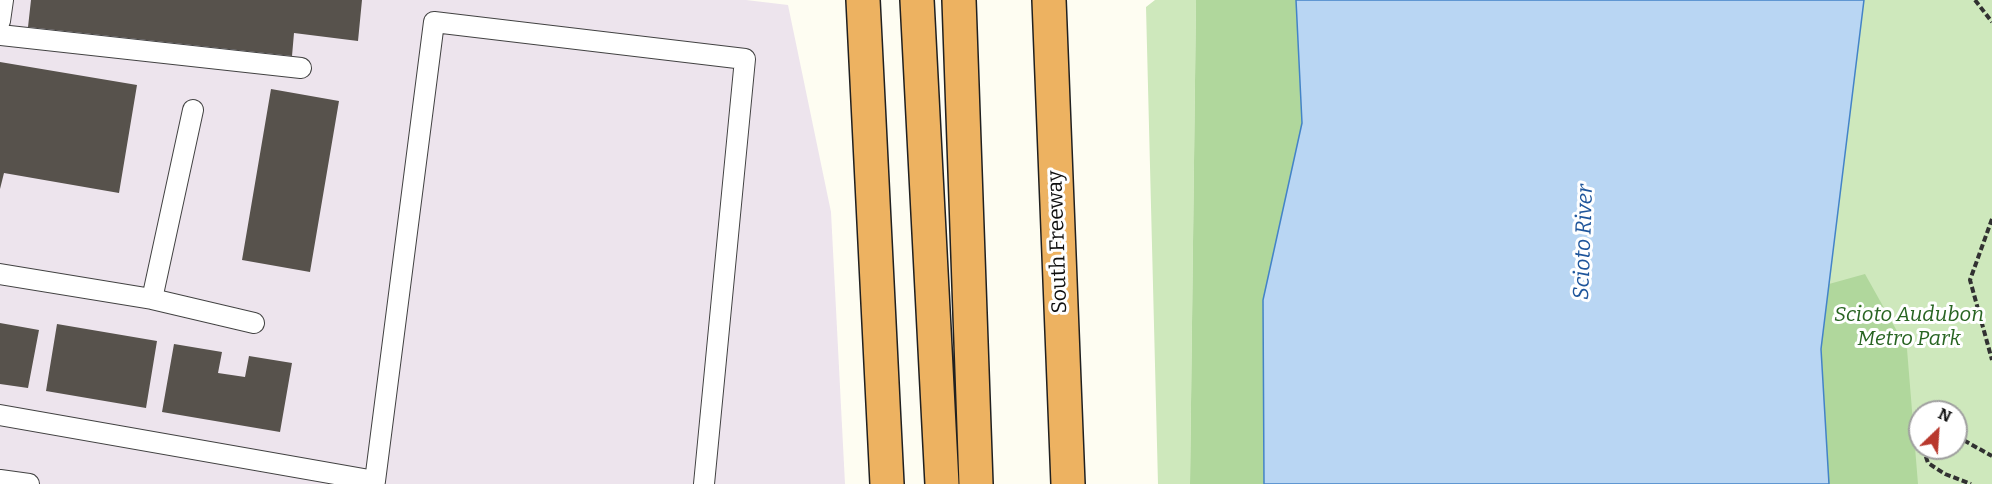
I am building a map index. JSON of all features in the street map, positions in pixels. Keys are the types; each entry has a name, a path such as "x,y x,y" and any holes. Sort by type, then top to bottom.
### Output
{"highway":[{"path":"863,0 887,484"},
{"path":"917,0 942,484"},
{"path":"959,0 976,484"},
{"name":"South Freeway","path":"1049,0 1068,484"},
{"path":"1057,211 1063,0"}],"lane":[{"path":"0,21 3,0"},
{"path":"0,415 375,481 434,22 745,59 704,484"},
{"path":"0,35 301,68"},
{"path":"152,299 193,110"},
{"path":"0,274 152,299 254,323"},
{"path":"0,480 29,484"}],"path":[{"path":"1975,0 1992,22"},
{"path":"1992,219 1970,280 1992,360"},
{"path":"1968,443 1992,456"},
{"path":"1927,460 1945,474 1971,484"}],"shaded area":[{"path":"0,0 746,0 788,5 831,212 845,484 0,484"}],"green space":[{"path":"1155,0 1196,0 1190,484 1158,484 1146,7"},
{"path":"1196,0 1296,0 1302,123 1263,300 1264,484 1190,484"},
{"name":"Scioto Audubon Metro Park","path":"1864,0 1992,0 1992,484 1829,484 1821,349"},
{"path":"1865,274 1907,349 1911,400 1908,400 1908,460 1916,460 1918,484 1829,484 1821,349 1829,284"}],"water":[{"name":"Scioto River","path":"1296,0 1864,0 1821,349 1829,484 1264,484 1263,300 1302,123"}],"building":[{"path":"31,0 362,0 358,41 294,33 292,56 28,27"},
{"path":"0,62 137,85 119,193 4,173 0,189"},
{"path":"271,89 339,101 310,272 242,260"},
{"path":"0,323 39,330 28,388 0,384"},
{"path":"57,324 157,341 146,408 46,391"},
{"path":"174,344 222,352 218,373 245,377 249,356 292,363 280,432 162,412"}]}
